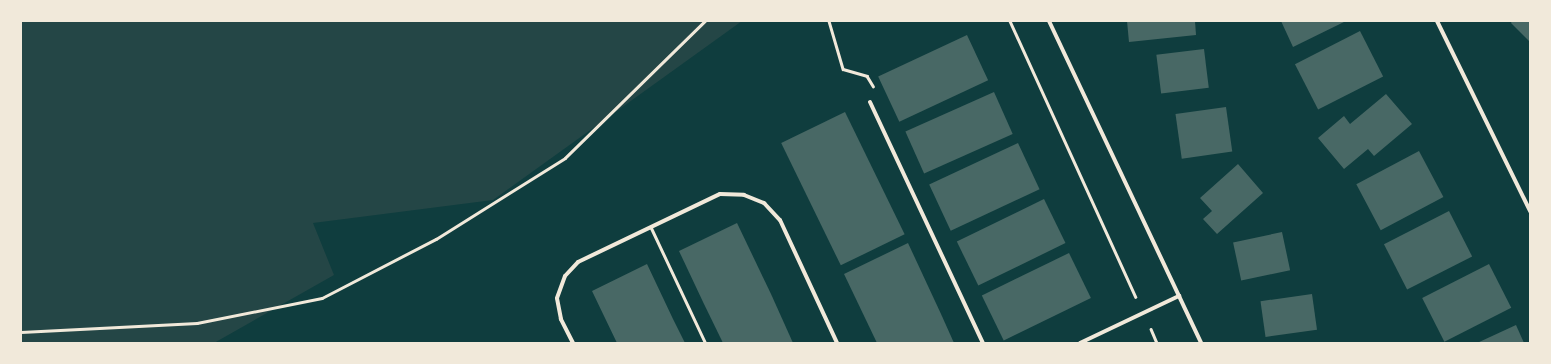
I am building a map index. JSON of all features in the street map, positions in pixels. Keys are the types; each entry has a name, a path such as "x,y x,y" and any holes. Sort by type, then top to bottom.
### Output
{"street":[{"path":"1049,21 1201,343"},
{"path":"1437,21 1530,211"},
{"path":"870,102 983,343"},
{"path":"573,343 561,319 557,298 566,276 578,262 720,194 744,195 764,203 780,220 838,343"},
{"path":"1080,343 1179,296"}],"lane":[{"path":"651,228 705,343"}],"path":[{"path":"21,332 198,323 322,298 436,239 564,158 705,21"},
{"path":"829,21 842,69 867,76 876,92 870,102"},
{"path":"1010,21 1157,343"}],"shaded area":[{"path":"21,21 742,21 493,200 313,223 334,275 214,343 21,343"}],"building":[{"path":"1127,21 1195,21 1196,35 1129,42"},
{"path":"1281,21 1346,21 1293,47"},
{"path":"1512,21 1530,21 1530,42 1511,23"},
{"path":"1360,31 1383,76 1318,110 1295,64"},
{"path":"967,35 988,80 899,122 878,76"},
{"path":"1204,49 1209,88 1161,94 1156,55"},
{"path":"994,92 1013,134 924,173 905,131"},
{"path":"1386,94 1412,124 1374,156 1368,149 1344,169 1318,138 1344,116 1350,124"},
{"path":"1226,107 1232,152 1182,159 1175,114"},
{"path":"845,112 905,234 841,265 781,143"},
{"path":"1018,143 1040,189 951,231 929,184"},
{"path":"1419,151 1443,197 1381,230 1356,184"},
{"path":"1238,164 1263,193 1217,234 1203,219 1212,211 1200,198"},
{"path":"1044,199 1065,243 978,286 957,242"},
{"path":"1449,211 1472,256 1407,290 1384,244"},
{"path":"737,223 793,343 723,343 679,251"},
{"path":"1282,232 1290,270 1241,281 1233,242"},
{"path":"908,243 954,343 877,343 844,274"},
{"path":"1069,253 1091,298 1004,340 982,296"},
{"path":"647,264 685,343 617,343 604,316 592,291"},
{"path":"1489,264 1511,308 1444,342 1422,298"},
{"path":"1312,294 1317,330 1266,337 1261,301"},
{"path":"1516,325 1524,343 1477,343"}]}
